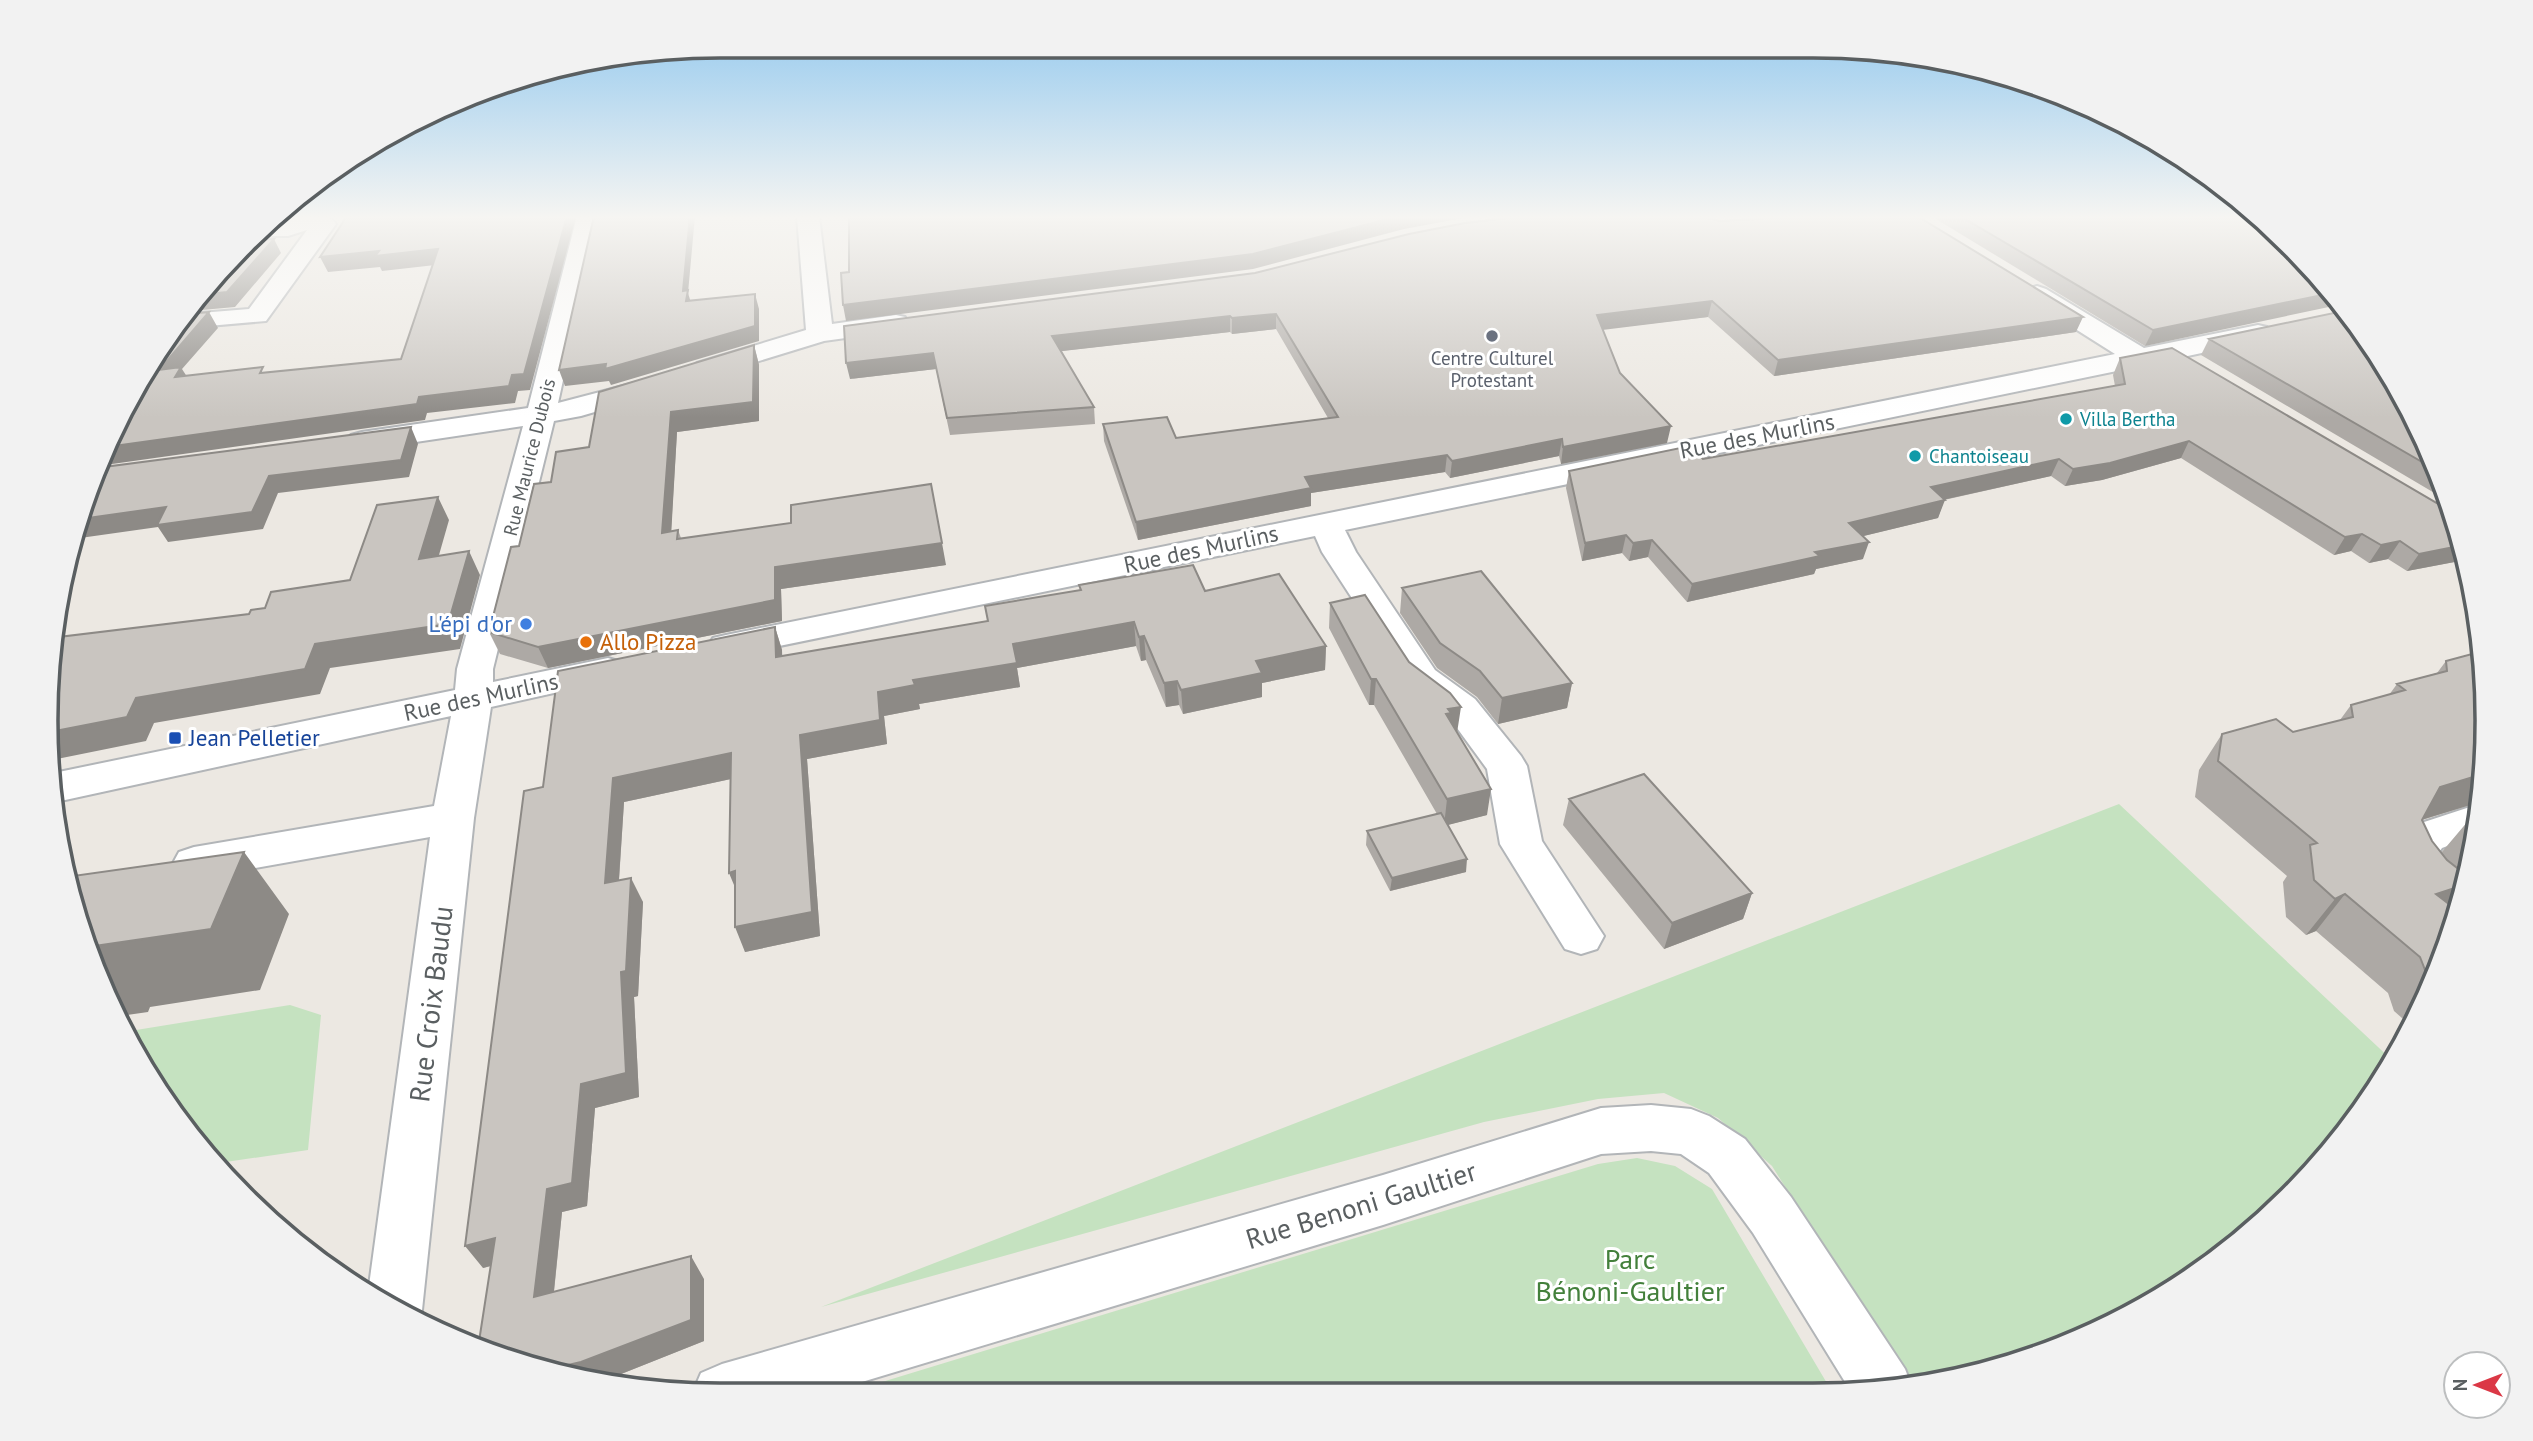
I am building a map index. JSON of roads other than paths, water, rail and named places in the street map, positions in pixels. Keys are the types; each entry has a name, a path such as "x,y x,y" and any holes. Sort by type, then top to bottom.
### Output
{"street":[{"path":"191,322 257,316 281,283"},
{"name":"Rue Maurice Dubois","path":"473,699 475,669 572,283"},
{"path":"815,283 820,334"},
{"path":"2021,283 2155,355 2206,373"},
{"path":"340,444 540,416 584,407 820,334 919,320"},
{"name":"Rue des Murlins","path":"699,652 2293,325"},
{"path":"1326,524 1339,552 1422,678 1462,708 1507,766 1521,844 1581,936"},
{"name":"Rue des Murlins","path":"61,786 631,666"},
{"name":"Rue Croix Baudu","path":"395,1298 453,818 473,699"},
{"path":"154,869 453,818"},
{"path":"2451,898 2422,872 2416,855 2427,837 2467,824"},
{"name":"Rue Benoni Gaultier","path":"760,1383 1370,1204 1601,1131 1651,1128 1691,1132 1727,1156 1772,1214 1878,1380"}],"place":[{"name":"Centre Culturel Protestant","path":"1492,336"},
{"name":"Villa Bertha","path":"2066,419"},
{"name":"Chantoiseau","path":"1915,456"},
{"name":"L'épi d'or","path":"526,624"},
{"name":"Allo Pizza","path":"586,642"},
{"name":"Jean Pelletier","path":"175,738"}],"park label":[{"name":"Parc Bénoni-Gaultier","path":"1630,1275"}]}
